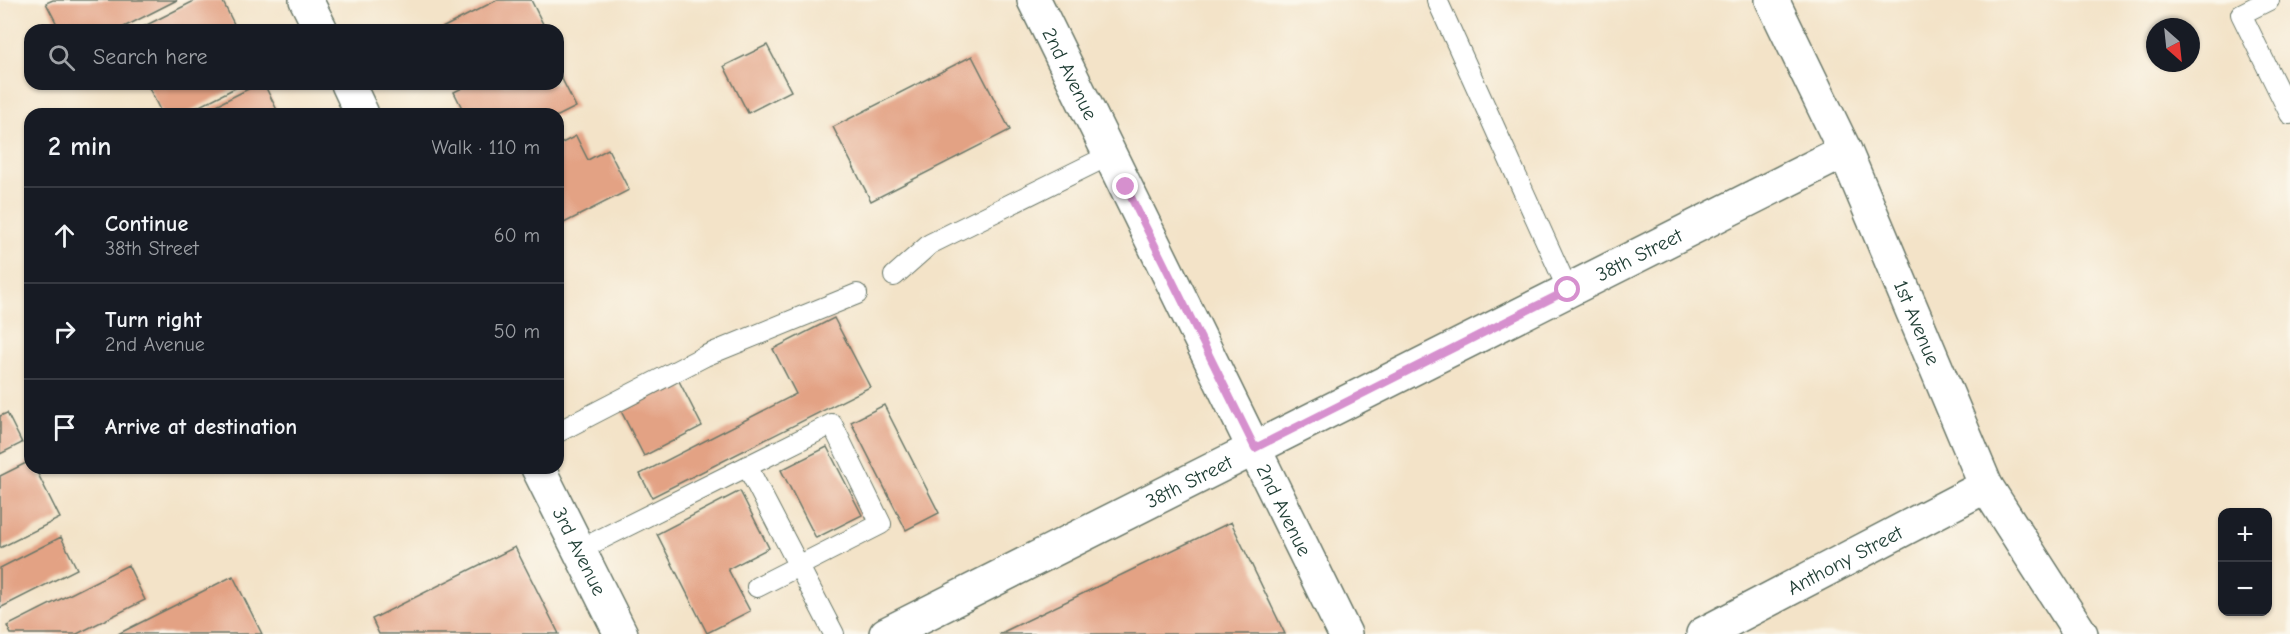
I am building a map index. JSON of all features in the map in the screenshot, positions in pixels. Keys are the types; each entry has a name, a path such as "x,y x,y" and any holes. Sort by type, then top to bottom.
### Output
{"street":[{"path":"306,0 318,24"},
{"name":"2nd Avenue","path":"1034,0 1345,634"},
{"name":"1st Avenue","path":"1772,0 1845,150 1986,486 2049,587 2086,630"},
{"path":"351,90 359,108"},
{"name":"38th Street","path":"886,634 1845,150"},
{"name":"3rd Avenue","path":"541,474 621,634"},
{"name":"Anthony Street","path":"1704,634 1986,486"}],"lane":[{"path":"1437,0 1568,290"},
{"path":"2269,0 2241,14 2290,114"},
{"path":"894,276 930,244 1110,155"},
{"path":"564,429 705,356 857,294"},
{"path":"579,550 832,424 881,524 757,587"},
{"path":"747,466 834,634"}],"building":[{"path":"53,0 177,0 130,24 57,24 46,3"},
{"path":"196,0 222,0 234,24 149,24"},
{"path":"497,0 531,0 543,24 450,24"},
{"path":"767,45 791,91 748,113 724,66"},
{"path":"972,56 1010,130 871,201 833,127"},
{"path":"564,83 576,107 564,113 564,108 462,108 454,92 458,90 564,90"},
{"path":"150,90 231,90 196,108 159,108"},
{"path":"246,90 267,90 276,108 211,108"},
{"path":"576,136 588,160 608,149 629,190 564,223 564,142"},
{"path":"834,318 870,387 652,497 640,474 796,394 773,349"},
{"path":"679,381 702,426 644,456 621,411"},
{"path":"884,405 939,513 906,530 851,422"},
{"path":"7,413 22,443 0,454 0,416"},
{"path":"827,447 862,515 816,538 781,470"},
{"path":"24,464 24,474 38,474 60,518 0,548 0,476"},
{"path":"740,491 769,548 728,569 750,611 707,633 657,534"},
{"path":"1231,522 1285,634 999,634"},
{"path":"61,537 77,569 0,608 0,568"},
{"path":"515,547 559,634 379,634 372,619"},
{"path":"128,565 145,600 77,634 11,634 7,626"},
{"path":"233,576 262,634 118,634"}],"route":[{"path":"1126,187 1255,448 1568,290"}]}
